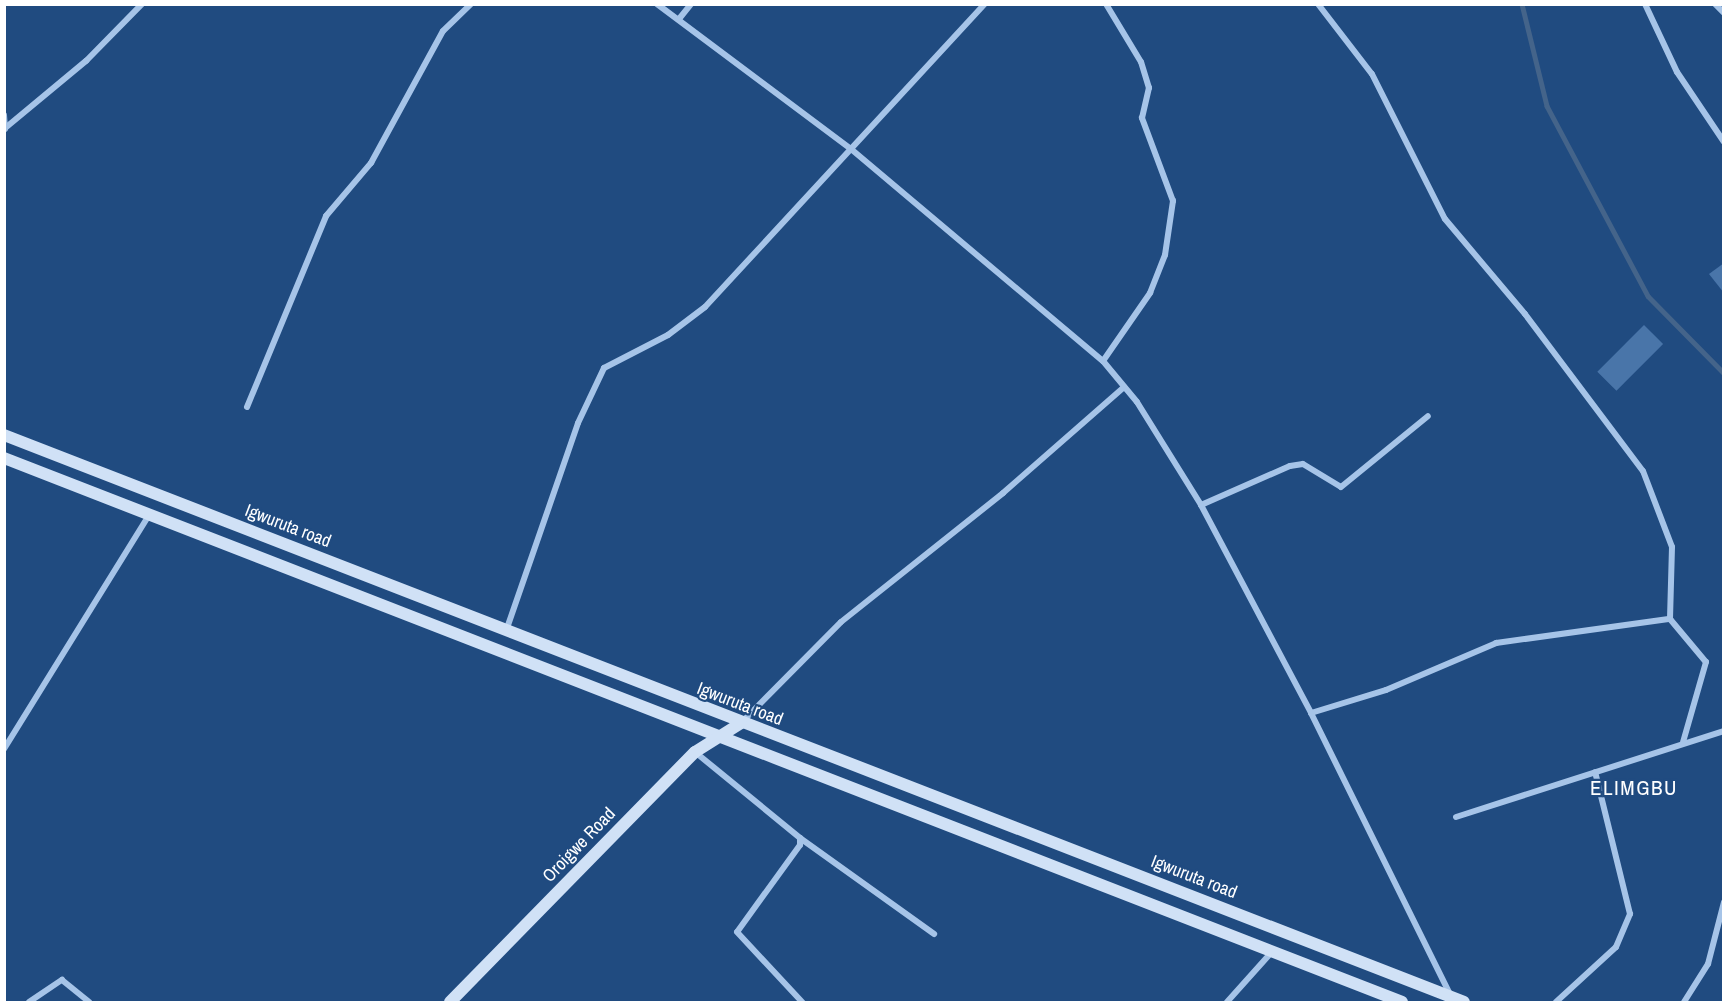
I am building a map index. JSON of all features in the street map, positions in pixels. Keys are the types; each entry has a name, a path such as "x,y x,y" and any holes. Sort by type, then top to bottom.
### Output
{"main road":[{"name":"Igwuruta road","path":"4,435 1464,1002"},
{"path":"4,458 1271,953 1402,1002"},
{"name":"Oroigwe Road","path":"450,1002 695,752 714,735 741,723"}],"street":[{"path":"5,129 86,61 142,4"},
{"path":"247,407 326,216 371,163 442,31 471,4"},
{"path":"657,4 851,149 1103,361 1124,387 1201,505 1311,713 1452,998"},
{"path":"679,19 691,4"},
{"path":"506,631 578,423 604,368 668,335 705,307 986,4"},
{"path":"1103,361 1150,293 1165,255 1173,201 1142,118 1149,95 1141,62 1106,4"},
{"path":"1318,4 1372,74 1445,219 1525,314 1642,471 1672,547 1670,618 1706,662 1683,742"},
{"path":"1645,4 1677,72 1724,142"},
{"path":"1715,4 1724,13"},
{"path":"4,115 5,129"},
{"path":"741,723 841,622 1004,493 1124,387"},
{"path":"1201,505 1261,475 1296,465 1341,487 1428,416"},
{"path":"4,749 149,515"},
{"path":"1311,713 1386,690 1496,643 1670,618"},
{"path":"1456,817 1683,742 1724,731"},
{"path":"695,752 800,838 934,934"},
{"path":"1556,1002 1616,947 1630,914 1595,772"},
{"path":"800,838 800,845 737,932 802,1002"},
{"path":"1684,1002 1708,964 1724,902"},
{"path":"1227,1002 1271,953"},
{"path":"29,1002 62,980 89,1002"}],"building":[{"path":"1724,263 1724,293 1709,274"},
{"path":"1644,325 1663,344 1616,391 1597,372"}],"waterway":[{"path":"1522,4 1547,106 1648,296 1724,373"}],"district":[{"name":"ELIMGBU","path":"1634,788"}]}
